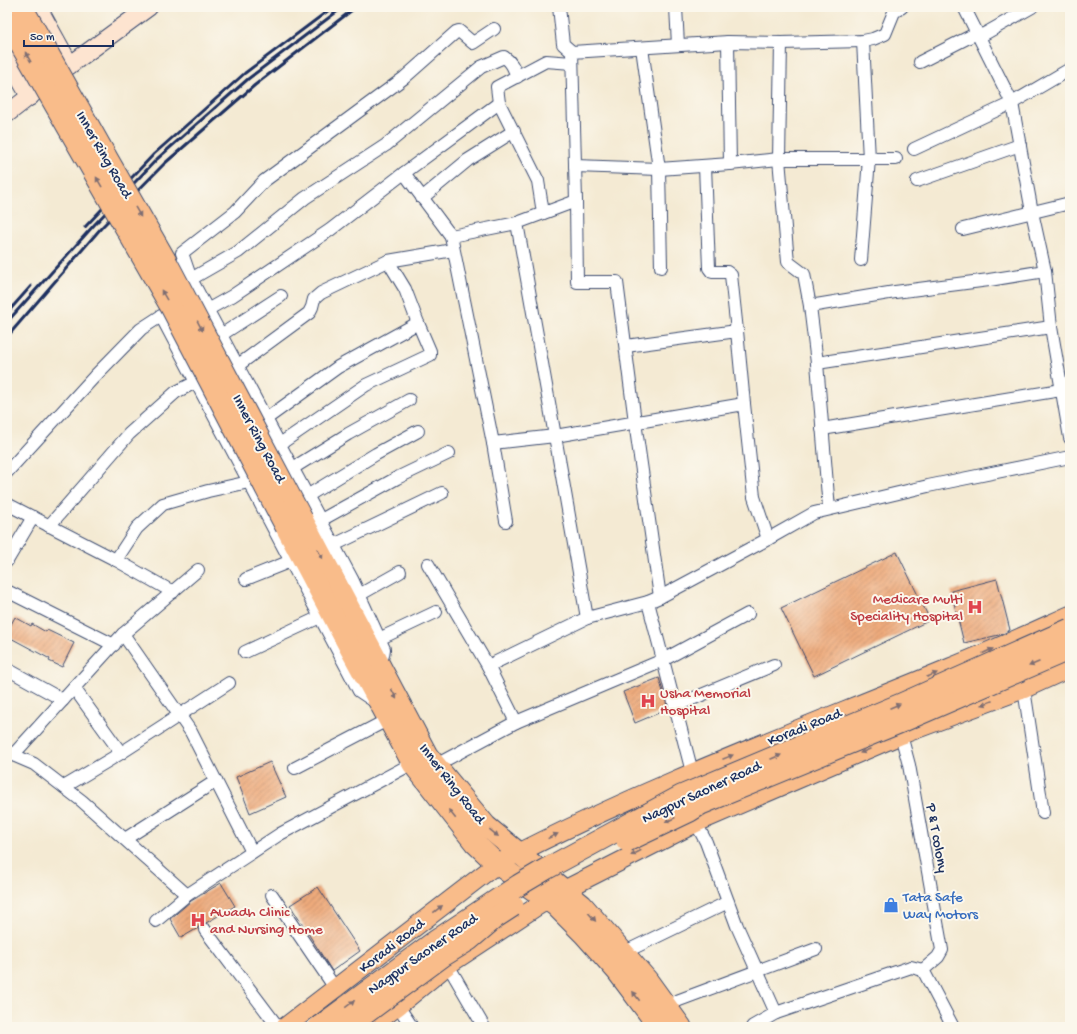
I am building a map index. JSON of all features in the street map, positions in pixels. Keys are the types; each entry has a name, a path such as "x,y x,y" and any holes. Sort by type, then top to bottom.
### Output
{"highway":[{"name":"Inner Ring Road","path":"22,7 166,261 380,666 425,761 475,843 497,864 556,895"},
{"name":"Inner Ring Road","path":"7,21 171,307 303,522 350,648 385,713 425,761 486,826 518,853 556,895"},
{"name":"Nagpur Saoner Road","path":"319,1027 434,942 519,885 675,800 901,704 1070,628"},
{"name":"Nagpur Saoner Road","path":"347,1027 443,956 469,940 511,907 574,868 690,811 701,804 901,722 1070,649"},
{"path":"659,1027 617,971 556,906 556,895 582,905 647,980 681,1027"}],"main road":[{"name":"Koradi Road","path":"285,1027 497,864 562,832 699,769 952,667 1070,615"},
{"path":"370,1027 448,965 516,920 556,895 696,823 901,736 1024,689 1070,668"},
{"path":"699,769 731,808"},
{"path":"477,879 516,920"}],"street":[{"path":"38,7 70,65"},
{"path":"7,114 70,65 150,7"},
{"path":"559,7 563,44 572,58 577,282 617,282 660,597"},
{"path":"676,7 678,45"},
{"path":"964,7 1012,103 1032,212 1045,271 1051,327 1066,388 1070,438"},
{"path":"920,62 978,35 1032,7"},
{"path":"543,213 538,181 499,103 497,87 546,61 642,48 728,42 781,43 873,39 885,34 896,9"},
{"path":"303,522 307,496 191,279 182,253 235,212 264,181 404,78 456,32 459,31 473,43 494,29"},
{"path":"861,260 869,159 864,40"},
{"path":"728,42 730,164"},
{"path":"781,43 779,159 788,262 804,274 810,306 817,363 829,509"},
{"path":"642,48 659,169 661,267"},
{"path":"7,57 30,97"},
{"path":"191,279 238,252 305,198 386,145 481,67 504,58 512,64 517,77"},
{"path":"914,149 1012,103 1070,69"},
{"path":"207,310 232,296 330,230 499,103"},
{"path":"422,198 468,160 514,131"},
{"path":"918,182 1020,145"},
{"path":"575,166 659,169 779,159 896,159"},
{"path":"705,166 709,268 712,272 727,272 731,275 754,497 768,539"},
{"path":"404,174 450,236 493,443 506,521"},
{"path":"450,236 517,223 576,201"},
{"path":"964,229 1070,203"},
{"path":"517,223 587,618"},
{"path":"237,366 309,313 314,299 321,293 388,261 453,250"},
{"path":"280,444 366,385 430,355 430,351 405,289 388,261"},
{"path":"810,306 895,292 1045,271"},
{"path":"221,335 281,296"},
{"path":"7,472 94,377 141,330 162,316 359,691 385,713 295,768"},
{"path":"266,419 338,367 418,323"},
{"path":"817,363 1051,327"},
{"path":"626,346 737,332"},
{"path":"50,526 129,434 176,392 196,382"},
{"path":"822,429 1066,388"},
{"path":"293,468 348,434 409,400"},
{"path":"493,443 555,436 744,404"},
{"path":"307,496 376,454 418,431"},
{"path":"303,522 449,453"},
{"path":"488,666 587,618 648,602 660,597 814,513 928,486 1070,457"},
{"path":"116,560 137,528 163,504 208,491 249,482"},
{"path":"334,545 442,493"},
{"path":"7,504 116,560 173,592"},
{"path":"7,561 33,517"},
{"path":"303,522 334,545 352,579 384,649 380,666"},
{"path":"246,579 291,561"},
{"path":"428,564 488,666 516,722"},
{"path":"187,894 82,801 34,764 10,753 63,700 123,634 198,570"},
{"path":"359,595 400,572"},
{"path":"7,591 114,645"},
{"path":"648,602 675,706 699,769"},
{"path":"379,639 436,612"},
{"path":"156,921 187,894 280,834 425,761 663,660 748,614"},
{"path":"245,652 320,617"},
{"path":"123,634 191,732 252,852"},
{"path":"675,706 774,665"},
{"path":"7,669 63,700"},
{"path":"64,787 121,753 229,683"},
{"path":"74,688 121,753"},
{"path":"1024,689 1043,813"},
{"name":"P & T colony","path":"901,736 909,764 942,950 938,957 923,970"},
{"path":"125,839 216,781"},
{"path":"696,823 706,842 737,926 776,1013"},
{"path":"272,895 335,988"},
{"path":"623,953 728,902"},
{"path":"205,930 278,1027"},
{"path":"666,1005 816,949"},
{"path":"448,965 484,1027"},
{"path":"752,1027 776,1013 911,968 923,970 953,1027"},
{"path":"398,1006 412,1027"}],"building":[{"path":"897,552 930,620 814,676 781,608"},
{"path":"997,579 1010,630 1003,634 964,643 951,591"},
{"path":"15,617 31,626 32,624 46,632 47,630 74,643 62,667 7,636 7,632"},
{"path":"659,678 668,709 635,723 623,692"},
{"path":"270,762 286,797 250,813 236,777"},
{"path":"221,883 235,906 206,923 201,924 198,928 181,938 170,919 191,901"},
{"path":"318,887 360,951 332,971 290,905"}],"railway":[{"path":"85,227 154,154 245,73 333,7"},
{"path":"7,322 95,224 157,159 248,79 343,7"},
{"path":"7,337 102,227 164,164 255,85 356,7"},
{"path":"7,313 31,286"}],"place":[{"name":"Medicare Multi Speciality Hospital","path":"975,607"},
{"name":"Usha Memorial Hospital","path":"648,701"},
{"name":"Tata Safe Way Motors","path":"891,905"},
{"name":"Awadh Clinic and Nursing Home","path":"198,920"}]}
